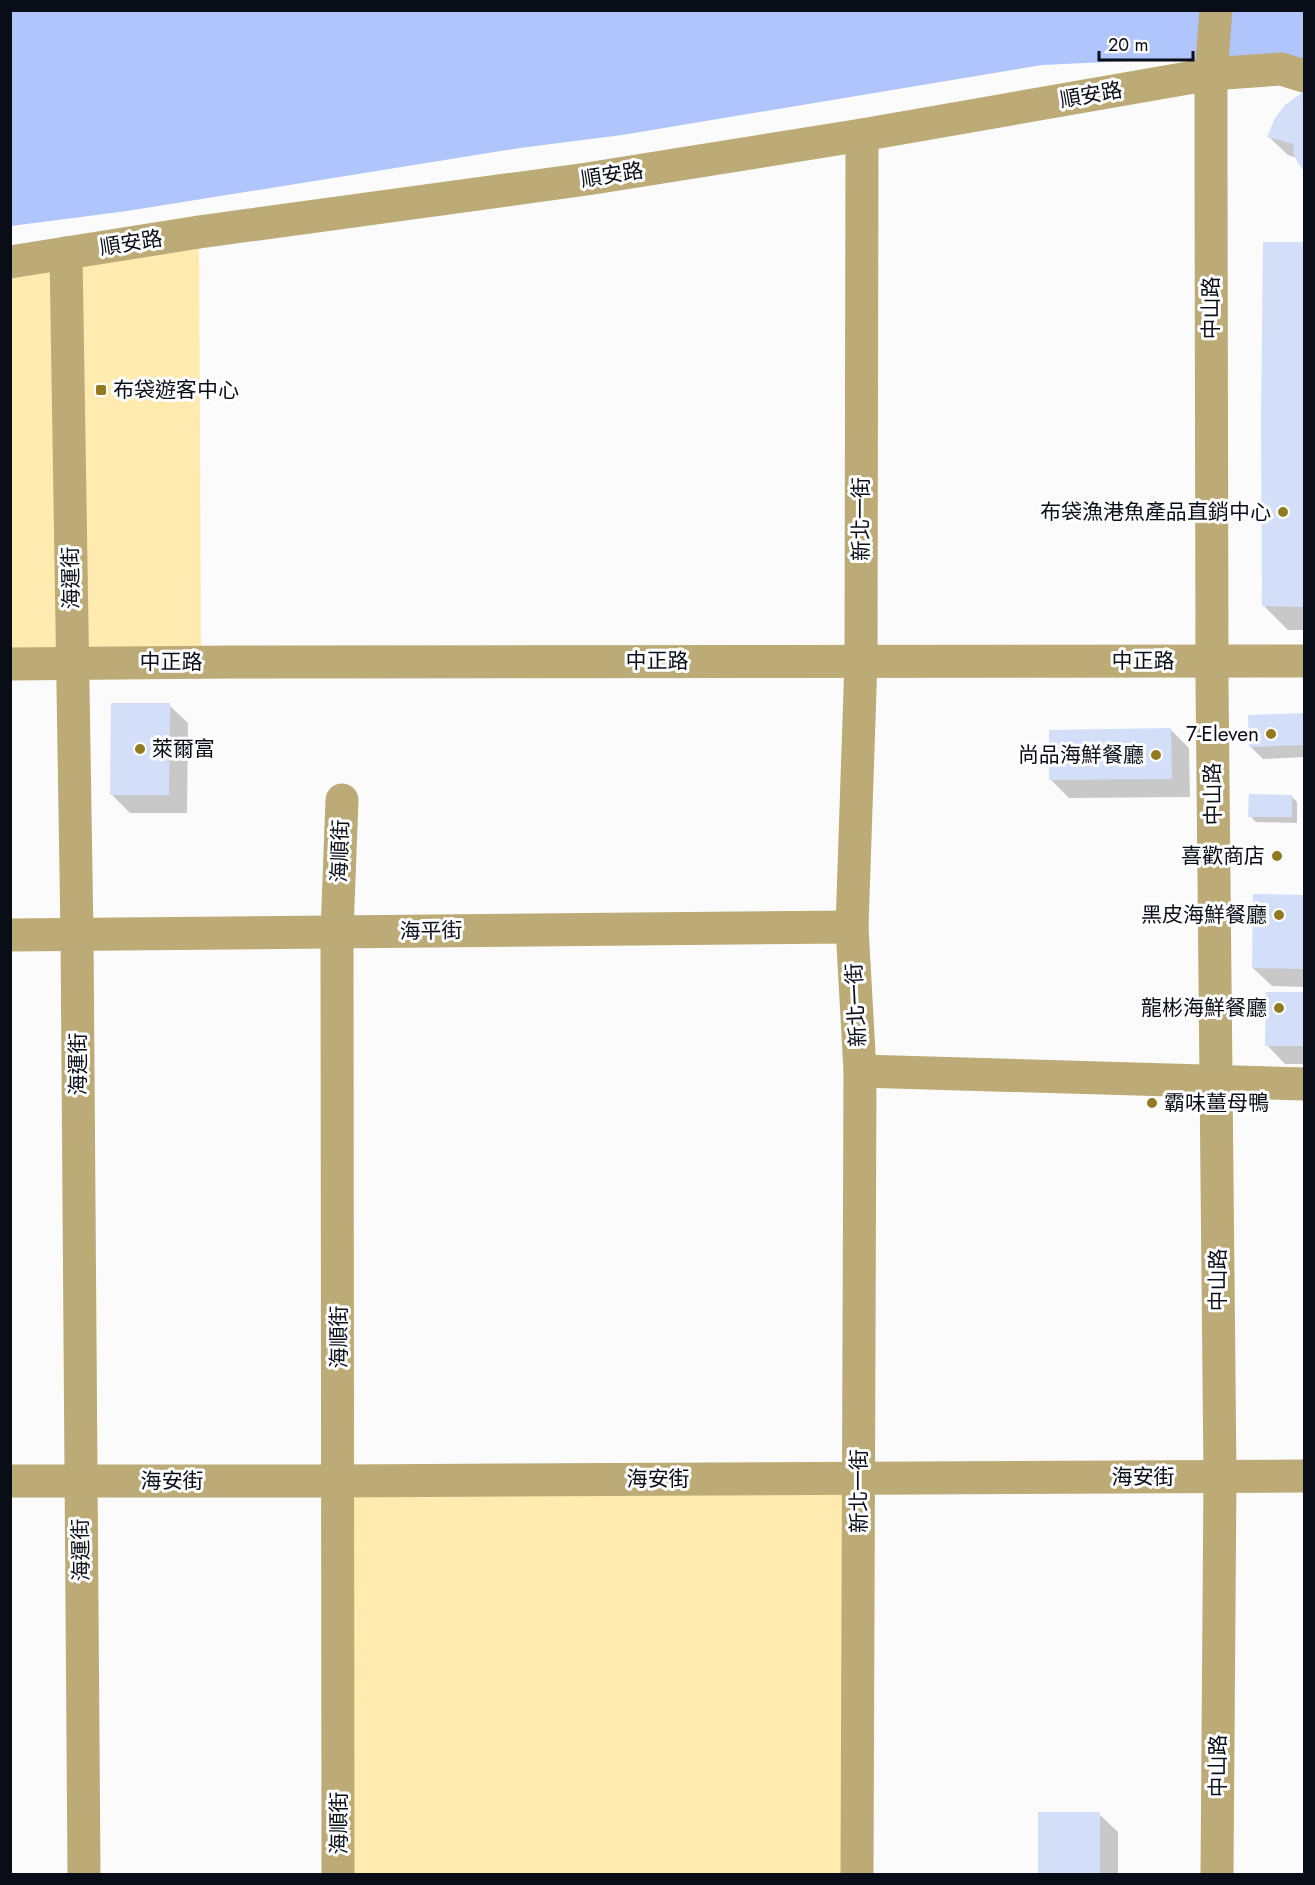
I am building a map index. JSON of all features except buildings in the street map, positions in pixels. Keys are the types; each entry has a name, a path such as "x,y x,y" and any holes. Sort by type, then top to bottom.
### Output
{"street":[{"name":"中山路","path":"1216,10 1211,74 1212,661 1220,1476 1217,1875"},
{"name":"順安路","path":"10,262 190,234 587,179 862,135 1211,74 1281,69 1305,76"},
{"name":"新北一街","path":"857,1875 860,1071 852,927 861,661 862,135"},
{"name":"海運街","path":"66,253 77,935 84,1875"},
{"name":"中正路","path":"10,664 73,662 1305,661"},
{"name":"海順街","path":"338,1875 337,932 342,800"},
{"name":"海平街","path":"10,935 852,927"},
{"path":"860,1071 1305,1084"},
{"name":"海安街","path":"10,1481 1305,1476"}],"shaded area":[{"path":"199,232 201,662 11,666 10,272"},
{"path":"859,1478 857,1874 340,1874 339,1481"}],"water":[{"path":"10,11 1304,11 1304,76 1281,69 1170,59 1042,65 622,135 520,148 127,211 11,226"}],"place":[{"name":"布袋遊客中心","path":"101,390"},
{"name":"布袋漁港魚產品直銷中心","path":"1283,512"},
{"name":"7-Eleven","path":"1271,734"},
{"name":"萊爾富","path":"140,749"},
{"name":"尚品海鮮餐廳","path":"1156,755"},
{"name":"喜歡商店","path":"1277,856"},
{"name":"黑皮海鮮餐廳","path":"1279,915"},
{"name":"龍彬海鮮餐廳","path":"1279,1008"},
{"name":"霸味薑母鴨","path":"1152,1103"}]}
